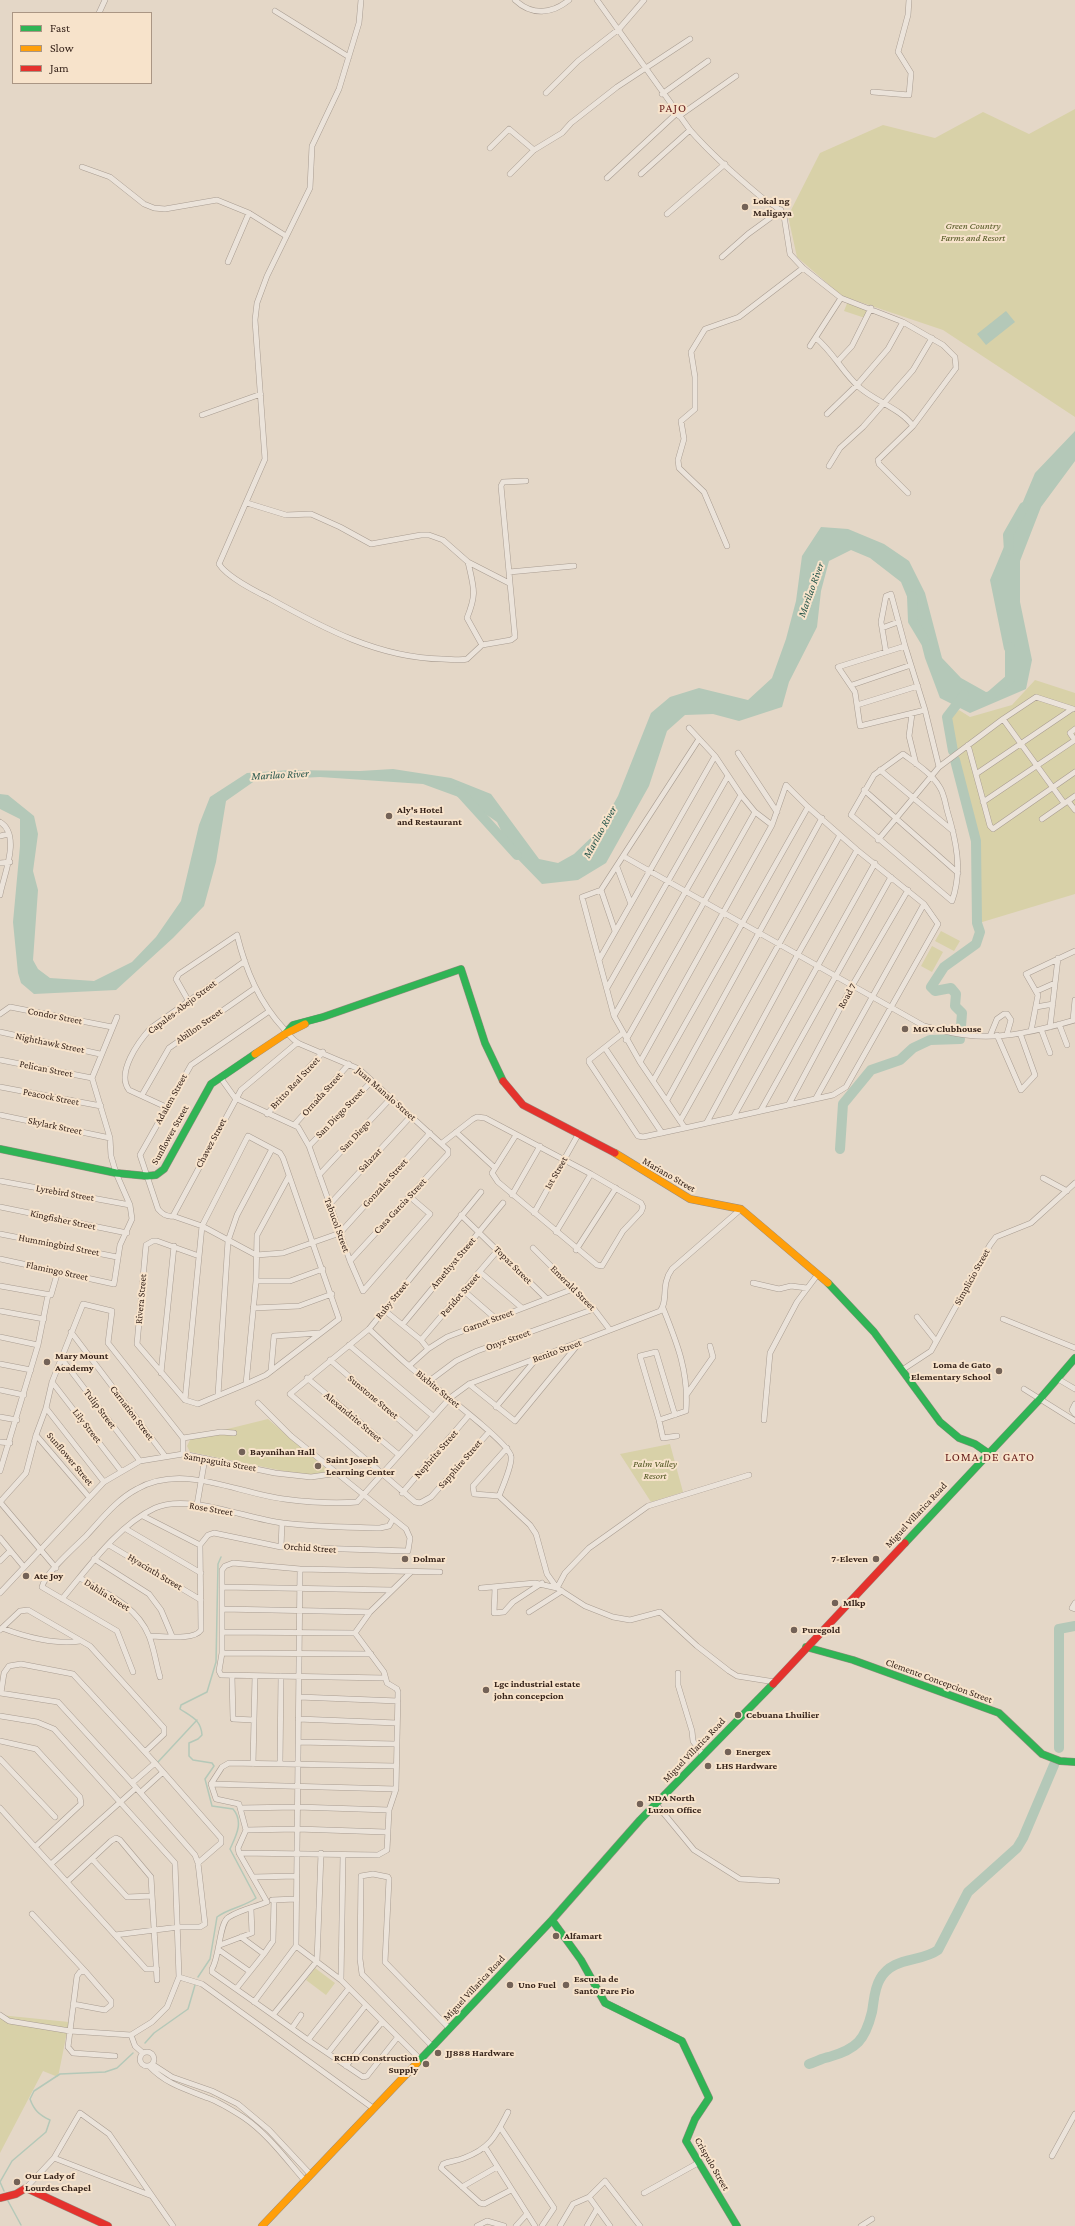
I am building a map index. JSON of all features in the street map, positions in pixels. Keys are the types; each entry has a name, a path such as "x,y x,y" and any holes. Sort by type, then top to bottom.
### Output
{"main road":[{"name":"Sunflower Street","path":"0,1149 116,1173 147,1176 156,1175 164,1169 206,1091 220,1077 286,1033 308,1022 461,969"},
{"name":"Mariano Street","path":"461,969 494,1063 508,1090 523,1105 579,1134 690,1199 700,1203 730,1205 741,1209 818,1274 874,1332 940,1422 959,1438 975,1444 988,1453"},
{"name":"Miguel Villarica Road","path":"262,2226 552,1920 656,1804 775,1682 1039,1400 1075,1358"},
{"name":"Clemente Concepcion Street","path":"806,1648 853,1660 999,1713 1042,1754 1050,1758 1075,1762"},
{"name":"Crispulo Street","path":"552,1920 581,1960 605,2003 677,2036 682,2041 709,2098 695,2119 686,2138 698,2163 737,2226"},
{"path":"0,2198 16,2194 26,2188 94,2218 108,2226"}],"street":[{"path":"99,12 105,0"},
{"path":"361,0 359,23 339,89 312,146 310,188 306,200 286,236 257,303 255,320 265,459 219,564 248,586 320,626 345,637 396,653 422,659 463,660 470,658 482,645 511,640 514,637 501,486 503,482 526,481"},
{"path":"515,0 528,8 544,11 559,8 569,0"},
{"path":"597,0 662,94 690,130 706,148 762,197 781,210 784,216 790,254 803,268 841,298 871,308 902,322 932,338 948,349 955,357 956,368 914,426 878,460 879,464 908,493"},
{"path":"546,93 578,61 619,30 644,0"},
{"path":"873,92 909,94 911,73 898,52 908,15 909,0"},
{"path":"275,11 349,57"},
{"path":"510,174 534,150 562,133 592,106 690,39"},
{"path":"662,94 708,61"},
{"path":"607,178 678,115 736,76"},
{"path":"490,148 509,128 534,150"},
{"path":"641,174 690,130"},
{"path":"667,214 725,164"},
{"path":"82,167 110,177 144,204 154,208 165,209 215,200 249,213 286,236"},
{"path":"722,257 748,234 781,210"},
{"path":"228,262 249,213"},
{"path":"727,546 704,492 681,472 678,465 684,439 681,421 695,409 695,377 690,359 691,352 705,329 739,317 803,268"},
{"path":"810,346 841,298"},
{"path":"838,361 852,346 871,308"},
{"path":"827,414 857,385 888,349 902,322"},
{"path":"816,338 838,361 857,385 874,400 903,414 914,426"},
{"path":"829,466 840,448 883,404 913,370 932,338"},
{"path":"202,414 261,394"},
{"path":"247,503 286,515 311,514 340,526 371,544 421,535 429,535 443,540 468,562 509,583"},
{"path":"468,562 474,593 473,605 466,618 482,645"},
{"path":"509,572 574,566"},
{"path":"886,652 881,622 886,596 891,594 925,710 939,767"},
{"path":"882,628 898,622"},
{"path":"905,646 838,667 852,685 857,704 858,724 862,726 925,710"},
{"path":"852,685 911,665"},
{"path":"857,704 918,686"},
{"path":"878,840 912,797 939,767 1036,697 1074,709"},
{"path":"976,774 1020,743 1074,709"},
{"path":"912,714 909,736 916,764"},
{"path":"1003,720 1053,788 1075,810"},
{"path":"689,728 715,756 741,796 756,812 772,824"},
{"path":"984,802 1075,739 1070,732 1075,729"},
{"path":"684,1128 667,1100 626,1040 614,1016 582,897 601,890 699,738"},
{"path":"968,745 990,826 993,829 1075,772"},
{"path":"738,753 777,812"},
{"path":"902,754 916,764 940,787 953,831 958,861 958,872 956,889 952,900 878,840 851,815 864,790 874,775 880,770 902,754"},
{"path":"599,960 715,756"},
{"path":"880,770 953,831"},
{"path":"607,988 728,776"},
{"path":"622,1033 588,1060 638,1136 662,1133 833,1095 846,1087 938,924 924,904 857,850 808,807 786,784 772,824 640,1062"},
{"path":"864,790 958,872"},
{"path":"614,1016 741,796"},
{"path":"1042,819 1075,796"},
{"path":"653,1081 808,807"},
{"path":"626,1040 756,812"},
{"path":"667,1100 760,934 822,818"},
{"path":"0,822 6,827 11,851 10,862 0,892"},
{"path":"0,836 8,834"},
{"path":"680,1121 840,835"},
{"path":"707,1122 798,954 857,850"},
{"path":"624,856 704,904 724,913 798,954 924,1026 966,1035 990,1036 1020,1033 1074,1020 1075,1000"},
{"path":"0,863 10,862"},
{"path":"734,1116 816,965 875,863"},
{"path":"617,867 631,904"},
{"path":"761,1110 891,877"},
{"path":"601,890 615,931"},
{"name":"Road 7","path":"789,1104 852,986 908,890"},
{"path":"816,1098 924,904"},
{"name":"Juan Manalo Street","path":"188,1000 176,983 176,979 179,974 237,935 255,988 268,1012 286,1033 297,1043 323,1052 349,1064 372,1080 442,1143 449,1152"},
{"path":"1031,1031 1036,1007 1037,991 1026,974 1075,951"},
{"path":"1050,1027 1058,958"},
{"name":"Capales-Abejo Street","path":"166,1107 129,1090 125,1085 124,1070 147,1032 188,1000 245,961"},
{"path":"1037,991 1055,983"},
{"name":"Abillon Street","path":"142,1095 168,1048 255,988"},
{"path":"1036,1007 1053,1004"},
{"name":"Condor Street","path":"0,1014 10,1007 112,1028"},
{"name":"Adalem Street","path":"147,1176 140,1155 190,1065 268,1012"},
{"path":"990,1036 997,1019 1004,1014 1007,1014 1010,1020 1007,1034"},
{"path":"117,1016 100,1054 92,1078 110,1138 111,1156 116,1173 130,1205 132,1219 127,1233 120,1245 118,1256"},
{"path":"1059,1024 1067,1045"},
{"path":"1041,1029 1050,1053"},
{"name":"Nighthawk Street","path":"0,1032 100,1054"},
{"path":"998,1035 1021,1090 1035,1075 1020,1033"},
{"name":"Chavez Street","path":"173,1216 235,1098 241,1090 297,1043"},
{"path":"605,1048 662,1133"},
{"name":"Britto Real Street","path":"267,1114 323,1052"},
{"name":"Pelican Street","path":"0,1060 92,1078"},
{"name":"Ornada Street","path":"295,1124 349,1064"},
{"path":"220,1077 235,1098 267,1114 295,1124"},
{"name":"San Diego Street","path":"309,1146 372,1080"},
{"name":"Peacock Street","path":"0,1087 101,1106"},
{"name":"San Diego","path":"319,1175 392,1098"},
{"name":"Skylark Street","path":"0,1115 110,1138"},
{"name":"Salazar","path":"330,1204 411,1116"},
{"path":"442,1143 477,1117 485,1118 565,1159 641,1203 643,1207 641,1212 623,1231 602,1266 597,1265 576,1250 512,1195 492,1174 516,1135"},
{"name":"Tabucol Street","path":"295,1124 309,1146 350,1261 363,1291 430,1214 409,1196"},
{"path":"456,1132 495,1168"},
{"name":"Gonzales Street","path":"340,1233 430,1133"},
{"name":"1st Street","path":"534,1213 579,1134"},
{"path":"185,1400 202,1226 248,1136 272,1149 284,1158 289,1176 332,1294 339,1319 271,1371 246,1384 198,1404 185,1400 161,1373 174,1246 199,1256"},
{"path":"512,1195 540,1146"},
{"path":"218,1395 228,1241 237,1215 272,1149"},
{"name":"Casa Garcia Street","path":"350,1261 449,1152"},
{"path":"556,1232 591,1174"},
{"path":"147,1176 158,1209 165,1215 173,1216 202,1226 256,1255 283,1253 340,1233"},
{"path":"246,1384 256,1281 257,1235 289,1176"},
{"path":"1043,1178 1067,1192"},
{"name":"Lyrebird Street","path":"0,1181 130,1205"},
{"name":"Simplicio Street","path":"902,1370 931,1351 990,1245 996,1237 1032,1223 1075,1183"},
{"path":"576,1250 616,1188"},
{"name":"Ruby Street","path":"382,1476 290,1394 307,1378 369,1329 481,1192"},
{"name":"Amethyst Street","path":"403,1324 503,1203"},
{"name":"Kingfisher Street","path":"0,1207 127,1233"},
{"path":"659,1420 686,1411 687,1394 682,1354 663,1308 666,1277 672,1269 741,1209"},
{"name":"Topaz Street","path":"461,1215 547,1299"},
{"name":"Hummingbird Street","path":"0,1234 118,1256"},
{"name":"Rivera Street","path":"161,1373 137,1344 145,1248 146,1245 153,1241 174,1246"},
{"name":"Emerald Street","path":"533,1248 594,1309 610,1330"},
{"name":"Peridot Street","path":"421,1340 498,1250"},
{"name":"Flamingo Street","path":"0,1259 114,1284 118,1256"},
{"path":"256,1281 290,1281 323,1270"},
{"path":"0,1286 48,1295 53,1293 58,1271"},
{"path":"480,1272 522,1308"},
{"path":"764,1420 770,1353 797,1302 818,1274"},
{"path":"753,1283 779,1288 791,1286 807,1288"},
{"name":"Garnet Street","path":"409,1366 428,1349 446,1337 573,1289"},
{"path":"464,1291 495,1318"},
{"path":"253,1308 299,1306 332,1294"},
{"path":"1,1469 17,1420 38,1345 48,1295"},
{"path":"56,1568 41,1548 0,1502 26,1473 36,1435 46,1408 52,1382 82,1304 112,1311 108,1343 183,1438 183,1454"},
{"name":"Benito Street","path":"364,1496 433,1416 450,1398 469,1384 655,1314 663,1308"},
{"name":"Onyx Street","path":"428,1382 456,1361 476,1351 594,1309"},
{"path":"384,1310 403,1324 421,1340 428,1349"},
{"path":"0,1311 44,1319"},
{"path":"917,1318 936,1341"},
{"path":"1002,1319 1075,1348"},
{"name":"Bixbite Street","path":"369,1329 409,1366 450,1398 507,1448"},
{"name":"Carnation Street","path":"71,1332 165,1456"},
{"path":"271,1371 274,1336 321,1333"},
{"path":"0,1337 38,1345"},
{"path":"469,1384 515,1421 581,1342"},
{"path":"349,1345 433,1416"},
{"path":"687,1394 713,1357 710,1346"},
{"path":"674,1415 656,1352 640,1356 663,1438 677,1436"},
{"name":"Tulip Street","path":"61,1358 140,1461"},
{"path":"496,1407 537,1358"},
{"name":"Sunstone Street","path":"330,1360 417,1435"},
{"path":"0,1364 31,1370"},
{"name":"Alexandrite Street","path":"307,1378 399,1455"},
{"path":"1058,1379 1075,1388"},
{"name":"Lily Street","path":"52,1382 121,1470"},
{"path":"1024,1389 1075,1422"},
{"path":"0,1390 24,1394"},
{"path":"258,1403 291,1436 339,1473 364,1496 393,1519"},
{"path":"1075,1404 1072,1410 1075,1414"},
{"path":"46,1408 104,1482"},
{"name":"Nephrite Street","path":"402,1493 470,1415"},
{"path":"0,1417 17,1420"},
{"path":"183,1438 221,1432 234,1433"},
{"name":"Sapphire Street","path":"402,1493 415,1502 420,1503 431,1497 489,1432"},
{"name":"Sunflower Street","path":"36,1435 89,1497"},
{"path":"0,1442 10,1443"},
{"path":"499,1496 511,1460 511,1454 507,1448 472,1489 477,1495 499,1496 520,1514 533,1530 546,1574 560,1589 585,1606 613,1617 630,1620 660,1612 697,1646 737,1676 775,1682"},
{"name":"Sampaguita Street","path":"0,1593 104,1482 121,1470 140,1461 183,1454 275,1473 310,1477 339,1473"},
{"path":"197,1505 205,1458"},
{"path":"529,1612 560,1589 575,1561 589,1548 648,1506 749,1475"},
{"path":"382,1476 402,1493"},
{"path":"133,1672 117,1630 42,1587 56,1568 118,1502 137,1489 156,1481 176,1478 201,1481 284,1499 352,1503 357,1502 364,1496"},
{"name":"Rose Street","path":"62,1599 94,1559 126,1529 155,1508 169,1504 197,1505 282,1523 380,1528 388,1526 393,1519"},
{"path":"143,1516 200,1545 202,1626 198,1634 190,1637 149,1636"},
{"name":"Orchid Street","path":"200,1545 204,1538 214,1533 281,1546 408,1552 409,1534 393,1519"},
{"path":"281,1546 282,1523"},
{"path":"126,1529 201,1573"},
{"path":"0,1538 24,1567"},
{"name":"Hyacinth Street","path":"109,1545 201,1600"},
{"path":"0,1561 10,1551"},
{"path":"94,1559 149,1594 161,1610 172,1636"},
{"path":"385,1678 232,1676 220,1674 222,1653 222,1570 229,1564 300,1568 440,1572"},
{"path":"254,2002 296,1946 300,1568"},
{"path":"355,1633 370,1612 411,1572"},
{"name":"Dahlia Street","path":"80,1578 128,1607 141,1619 149,1636 160,1677"},
{"path":"481,1588 495,1588 526,1583 542,1584 560,1589"},
{"path":"495,1588 494,1613 504,1612 513,1602 542,1584"},
{"path":"222,1587 392,1590"},
{"path":"1075,1603 1072,1606 1075,1609"},
{"path":"1,1629 24,1609 90,1646 164,1728 164,1734 145,1752"},
{"path":"222,1609 370,1612"},
{"path":"1,1629 68,1643 80,1641"},
{"path":"222,1632 355,1633 384,1672 385,1678 390,1686 397,1689 398,1701 396,1789 388,1810 386,1832 387,1850 382,1854 343,1855 297,1852 239,1853"},
{"path":"222,1653 372,1654"},
{"path":"115,1934 154,1931 179,1927 200,1927 205,1924 198,1863 192,1851 58,1702 1,1693 4,1673 9,1666 21,1664 73,1674 155,1763 221,1838 222,1843 198,1863"},
{"path":"678,1673 678,1685 692,1731 693,1741 703,1755"},
{"path":"232,1676 233,1719 254,1720"},
{"path":"253,1764 255,1676"},
{"path":"280,1763 281,1676"},
{"path":"298,1697 398,1701"},
{"path":"0,1716 37,1722 54,1729 175,1863 179,1927 179,1977 168,2007 152,2022 131,2035 70,2032 9,2021 0,2015"},
{"path":"298,1719 397,1723"},
{"path":"0,1741 36,1749 81,1800 81,1804 35,1847"},
{"path":"298,1742 396,1744"},
{"path":"0,1759 55,1817"},
{"path":"132,1783 155,1763"},
{"path":"211,1784 225,1764 280,1763 396,1766"},
{"path":"140,1792 163,1772"},
{"path":"211,1784 396,1789"},
{"path":"211,1784 216,1799 239,1804 246,1830 238,1848 239,1853 267,1902"},
{"path":"51,1864 136,1788"},
{"path":"656,1804 694,1850 740,1879 777,1881"},
{"path":"240,1808 297,1807 388,1810"},
{"path":"0,1808 146,1969 157,1969"},
{"path":"246,1830 297,1829 386,1832"},
{"path":"67,1882 111,1841 116,1838 120,1840 151,1877 158,1980"},
{"path":"273,2015 317,1961 321,1853"},
{"path":"340,1980 343,1855"},
{"path":"92,1859 127,1897 152,1896"},
{"path":"432,2046 362,1974 360,1959 361,1876 372,1874 388,1877 385,1962 449,2028"},
{"path":"253,1877 297,1876"},
{"path":"296,1899 274,1900 229,1916 223,1922 220,1947 212,1972 361,2077 367,2076 397,2038"},
{"path":"236,1989 264,1954 273,1940 274,1900"},
{"path":"220,1947 252,1933 251,1909"},
{"path":"32,1914 111,2001 111,2005 105,2010 74,2004"},
{"path":"241,1937 264,1954"},
{"path":"296,1946 317,1961 349,1988 420,2060"},
{"path":"220,1947 249,1971"},
{"path":"85,1971 80,1972 77,1976 68,2047 73,2054 116,2056"},
{"path":"179,1977 202,1984 373,2108"},
{"path":"308,2040 349,1988"},
{"path":"328,2053 366,2005"},
{"path":"292,2028 301,2015"},
{"path":"346,2066 382,2022"},
{"path":"131,2035 136,2046 143,2053 151,2054 154,2057 150,2065"},
{"path":"143,2053 140,2057 141,2063 150,2065 172,2077 212,2091 238,2104 269,2130 311,2175"},
{"path":"150,2065 160,2077 171,2085 210,2098 243,2117 260,2131 305,2181"},
{"path":"508,2112 497,2135 485,2147 465,2158 443,2164 441,2168 480,2203 484,2204 510,2190"},
{"path":"26,2188 54,2158 80,2113 109,2134 173,2226"},
{"path":"1052,2156 1075,2114"},
{"path":"500,2127 554,2208 542,2226"},
{"path":"485,2147 510,2190 535,2226"},
{"path":"54,2158 152,2196"},
{"path":"644,2193 698,2163"},
{"path":"462,2187 497,2168"},
{"path":"560,2226 573,2204 589,2198 606,2182 640,2226"},
{"path":"589,2198 610,2226"},
{"path":"587,2226 597,2209"},
{"path":"516,2226 527,2214"},
{"path":"861,2226 872,2219"},
{"path":"477,2226 487,2221 504,2226"}],"green space":[{"name":"Green Country Farms and Resort","path":"1075,109 1075,417 943,330 842,296 797,257 788,216 820,153 883,125 935,138 983,112 1029,134"},
{"path":"848,301 869,308 865,318 844,311"},
{"path":"1035,680 1075,693 1075,894 979,923 978,843 953,745 949,718 959,710 970,717 1012,705"},
{"path":"941,931 960,941 954,951 935,941"},
{"path":"932,946 943,952 932,972 921,966"},
{"path":"268,1419 331,1473 313,1477 190,1452 187,1446 191,1438"},
{"name":"Palm Valley Resort","path":"670,1444 683,1492 651,1502 620,1454"},
{"path":"315,1968 335,1983 326,1995 306,1980"},
{"path":"0,2015 69,2022 58,2077 43,2071 0,2153"}],"water":[{"path":"1006,311 1015,322 986,345 977,334"},
{"path":"1075,431 1075,461 1041,507 1020,561 1020,602 1032,660 1026,689 970,713 940,698 925,658 913,611 901,582 870,558 851,550 829,561 821,591 817,627 789,682 782,707 739,721 713,714 685,715 667,731 649,786 606,863 578,880 542,884 512,853 497,822 464,799 423,784 320,777 256,780 226,801 216,862 204,906 173,938 116,990 34,994 21,983 18,973 13,922 20,846 20,819 0,809 0,794 8,795 34,816 38,834 33,871 38,890 33,960 38,969 50,978 94,981 132,962 156,937 181,901 199,825 210,797 247,773 291,770 360,771 393,769 451,778 491,794 539,859 558,863 574,854 599,830 618,796 651,713 670,697 699,688 748,700 772,678 786,639 796,601 802,556 821,527 848,529 884,544 909,561 925,593 942,658 961,678 986,692 997,690 1014,669 1004,649 990,580 1035,473"}],"waterway":[{"name":"Marilao River","path":"1009,551 1008,535 1024,507"},
{"name":"Marilao River","path":"912,596 913,621 925,641"},
{"name":"Marilao River","path":"987,699 1010,679 1010,647"},
{"path":"953,751 947,717 964,695"},
{"path":"840,1149 843,1104 871,1070 900,1060 913,1048 930,1040 960,1039 962,1013 955,1006 956,994 951,988 935,991 931,987 944,967 976,944 980,932 977,923 976,841 955,760"},
{"name":"Marilao River","path":"459,791 517,855"},
{"path":"198,1977 210,1959 217,1917 247,1904 256,1898 230,1849 238,1829 238,1819 236,1814 233,1809 212,1806 205,1779 214,1766 212,1763 193,1760 189,1756 189,1743 198,1739 202,1735 198,1722 180,1709 181,1705 207,1692 216,1662 218,1564 221,1557"},
{"path":"1059,1748 1059,1629 1075,1626"},
{"path":"158,1762 197,1720"},
{"path":"809,2064 847,2051 863,2036 872,2012 875,1991 885,1972 899,1963 923,1957 938,1950 968,1892 1017,1848 1023,1838 1054,1765"},
{"path":"145,2043 154,2033 188,2009 195,1985"},
{"path":"4,2191 0,2182 12,2161 46,2132 50,2120 40,2114 33,2106 30,2099 34,2091 60,2074 105,2072 117,2068 133,2053"},
{"path":"8,2201 21,2225"}],"traffic: fast":[{"path":"285,1034 293,1025 323,1017 461,969 485,1043 503,1081"},
{"path":"0,1149 116,1173 147,1176 156,1175 164,1169 211,1084 255,1054"},
{"path":"828,1283 874,1332 940,1422 959,1438 975,1444 988,1453"},
{"path":"905,1543 1039,1400 1075,1358"},
{"path":"806,1647 853,1660 999,1713 1042,1754 1060,1761 1075,1762"},
{"path":"417,2063 552,1920 640,1820 773,1684"},
{"path":"552,1920 581,1960 605,2003 682,2041 709,2098 695,2119 686,2141 737,2226"}],"traffic: slow":[{"path":"255,1054 285,1034 305,1024"},
{"path":"615,1153 690,1199 741,1209 828,1283"},
{"path":"262,2226 417,2063"}],"traffic: jam":[{"path":"503,1081 523,1105 615,1153"},
{"path":"773,1684 905,1543"},
{"path":"0,2198 16,2194 26,2188 108,2226"}],"place":[{"name":"Lokal ng Maligaya","path":"745,207"},
{"name":"Aly's Hotel and Restaurant","path":"389,816"},
{"name":"MGV Clubhouse","path":"905,1029"},
{"name":"Mary Mount Academy","path":"47,1362"},
{"name":"Loma de Gato Elementary School","path":"999,1371"},
{"name":"Bayanihan Hall","path":"242,1452"},
{"name":"Saint Joseph Learning Center","path":"318,1466"},
{"name":"Dolmar","path":"405,1559"},
{"name":"7-Eleven","path":"876,1559"},
{"name":"Ate Joy","path":"26,1576"},
{"name":"Mlkp","path":"835,1603"},
{"name":"Puregold","path":"794,1630"},
{"name":"Lgc industrial estate john concepcion","path":"486,1690"},
{"name":"Cebuana Lhuilier","path":"738,1715"},
{"name":"Energex","path":"728,1752"},
{"name":"LHS Hardware","path":"708,1766"},
{"name":"NDA North Luzon Office","path":"640,1804"},
{"name":"Alfamart","path":"556,1936"},
{"name":"Uno Fuel","path":"510,1985"},
{"name":"Escuela de Santo Pare Pio","path":"566,1985"},
{"name":"JJ888 Hardware","path":"438,2053"},
{"name":"RCHD Construction Supply","path":"426,2064"},
{"name":"Our Lady of Lourdes Chapel","path":"17,2182"}],"district":[{"name":"PAJO","path":"673,108"},
{"name":"LOMA DE GATO","path":"990,1457"}]}
